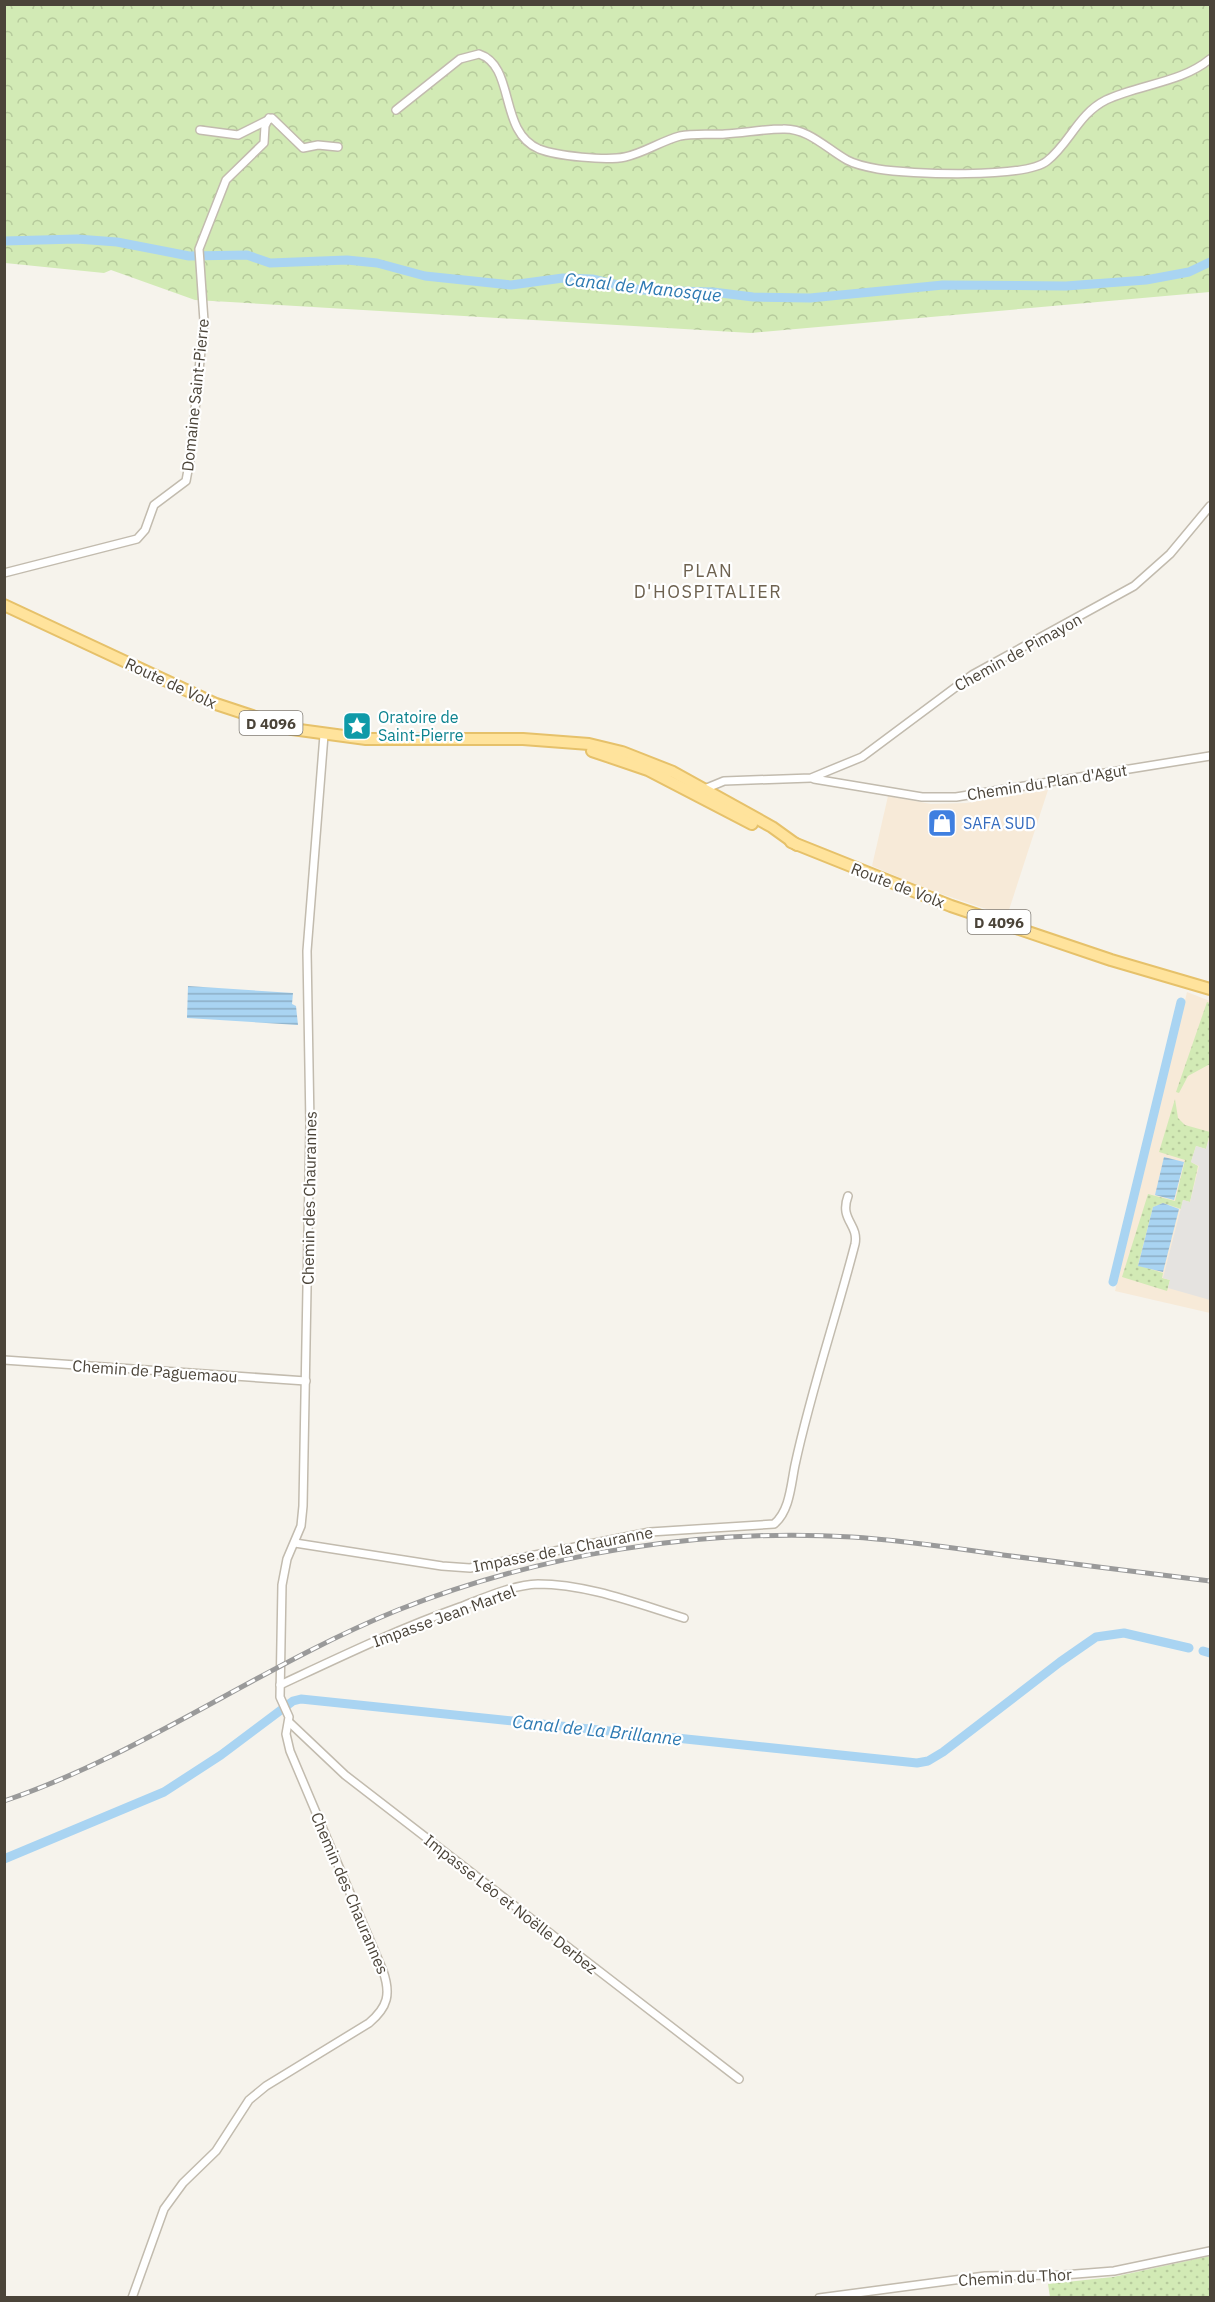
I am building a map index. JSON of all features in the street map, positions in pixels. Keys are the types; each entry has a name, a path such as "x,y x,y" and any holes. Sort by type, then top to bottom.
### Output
{"main road":[{"name":"Route de Volx","path":"4,605 216,704 256,719 324,735 396,740 495,738 589,744 622,752 660,765 704,788 797,845"},
{"name":"Route de Volx","path":"561,742 648,770 765,832 951,906 1122,964 1209,989"}],"street":[{"path":"396,110 460,59 479,54 490,59 496,67 511,115 520,131 530,144 549,152 616,158 681,136 785,129 801,132 850,162 868,167 893,170 1007,172 1034,168 1048,161 1083,117 1098,104 1135,88 1187,73 1210,59"},
{"path":"200,130 238,135 269,118 274,119 300,147 318,145 338,147"},
{"name":"Domaine Saint-Pierre","path":"4,573 136,539 145,530 154,505 186,481 204,321 199,249 226,180 264,143 265,126 269,118"},
{"name":"Chemin de Pimayon","path":"704,788 724,781 811,778 862,758 972,675 1134,586 1170,554 1210,506"},
{"name":"Chemin des Chaurannes","path":"132,2298 164,2209 183,2183 216,2151 249,2100 266,2086 369,2024 383,2011 388,1999 388,1988 383,1971 290,1751 286,1734 289,1722 287,1710 282,1703 280,1685 283,1577 303,1514 310,1132 307,951 324,735"},
{"name":"Chemin du Plan d'Agut","path":"811,778 922,797 956,797 1210,756"},
{"path":"648,770 660,770 698,789 704,788"},
{"name":"Impasse de la Chauranne","path":"295,1543 442,1566 470,1568 650,1532 774,1524 781,1518 787,1503 808,1411 855,1244 855,1232 844,1213 848,1196"},
{"name":"Chemin de Paguemaou","path":"4,1360 306,1381"},
{"name":"Impasse Jean Martel","path":"280,1685 397,1631 479,1599 528,1585 549,1585 594,1592 684,1618"},
{"name":"Impasse Léo et Noëlle Derbez","path":"289,1722 345,1774 739,2079"},
{"name":"Chemin du Thor","path":"819,2298 975,2277 1063,2275 1113,2271 1210,2251"}],"shaded area":[{"path":"1048,790 1007,916 927,889 872,866 888,796 931,804 966,803"},
{"path":"1187,992 1210,1001 1210,1313 1115,1291"},
{"path":"1209,1140 1210,1300 1168,1288 1170,1280 1163,1278 1183,1200 1190,1202 1199,1166 1191,1162 1196,1146 1206,1149"}],"green space":[{"path":"4,5 1210,5 1210,292 751,333 195,300 111,270 104,273 5,263"},
{"path":"1207,1002 1210,1003 1210,1064 1188,1076 1179,1093 1176,1092"},
{"path":"1175,1099 1178,1118 1185,1125 1210,1132 1206,1149 1196,1146 1191,1162 1198,1166 1190,1202 1183,1200 1181,1209 1163,1203 1153,1207 1138,1265 1163,1273 1162,1278 1170,1280 1167,1291 1122,1277 1148,1194 1175,1201 1185,1160 1159,1152"},
{"path":"1210,2256 1210,2297 1050,2297 1048,2284 1113,2277"}],"water":[{"path":"188,986 293,993 292,1004 296,1006 298,1025 187,1018"},
{"path":"1164,1157 1184,1162 1174,1200 1155,1195"},
{"path":"1163,1203 1179,1209 1163,1272 1138,1266 1153,1207"}],"waterway":[{"name":"Canal de Manosque","path":"4,241 77,239 117,242 189,256 247,255 270,263 347,260 377,263 425,276 511,285 563,278 592,279 640,290 810,298 943,285 1066,286 1146,280 1189,272 1210,262"},
{"path":"1113,1282 1181,1002"},
{"name":"Canal de La Brillanne","path":"4,1859 164,1792 221,1755 293,1701 301,1699 917,1763 928,1761 943,1752 1096,1637 1124,1633 1189,1648"},
{"name":"Canal de La Brillanne","path":"1203,1651 1210,1653"}],"railway":[{"path":"4,1801 55,1782 105,1759 299,1656 398,1610 452,1590 507,1574 621,1549 679,1541 736,1537 794,1535 852,1537 909,1542 1210,1581"}],"place":[{"name":"Oratoire de Saint-Pierre","path":"357,726"},
{"name":"SAFA SUD","path":"942,823"}],"district":[{"name":"PLAN D'HOSPITALIER","path":"708,580"}]}
